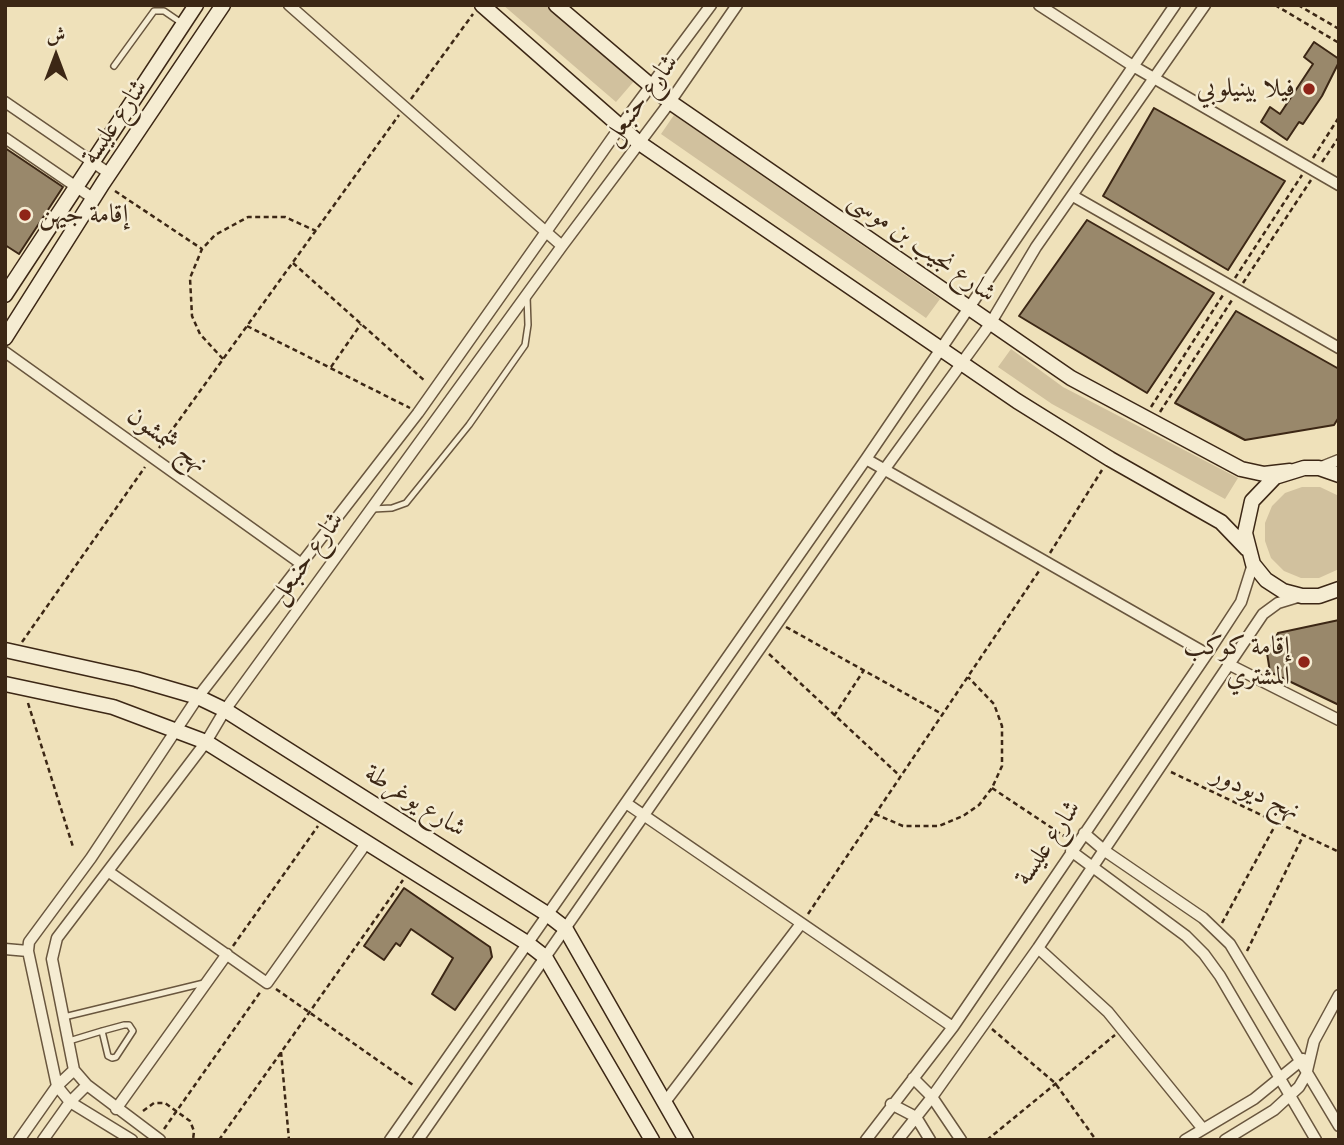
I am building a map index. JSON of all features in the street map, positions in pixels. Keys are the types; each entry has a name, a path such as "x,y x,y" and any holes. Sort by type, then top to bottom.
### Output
{"street":[{"name":"شارع عليسة","path":"5,338 107,178 223,5"},
{"path":"289,5 562,246"},
{"path":"481,5 638,142 959,363 1110,459 1221,522 1247,549"},
{"name":"شارع نجيب بن موسى","path":"556,5 670,102 1071,378 1241,469 1264,474 1319,468"},
{"name":"شارع حنبعل","path":"28,951 29,942 198,697 303,565 418,412 620,127 711,5"},
{"name":"شارع حنبعل","path":"74,1070 53,949 57,938 206,742 225,710 638,142 670,102 737,5"},
{"path":"1039,5 1133,66 1339,185"},
{"path":"390,1140 941,351 1175,5"},
{"path":"418,1140 642,815 959,363 990,324 1036,247 1205,5"},
{"name":"شارع عليسة","path":"5,295 188,12"},
{"path":"5,102 91,161 107,178"},
{"path":"5,138 94,200"},
{"path":"1073,196 1339,348"},
{"name":"نهج شمشون","path":"5,352 303,565"},
{"path":"866,459 1207,654"},
{"path":"1319,468 1339,460"},
{"path":"1319,468 1339,475"},
{"path":"1290,471 1262,488 1252,501 1246,517 1247,549 1253,564 1274,586 1302,596 1337,591"},
{"name":"شارع عليسة","path":"866,1140 891,1104 953,1027 1207,654 1241,602 1253,564"},
{"name":"شارع عليسة","path":"898,1140 932,1097 1038,948 1263,614 1278,603 1302,596"},
{"name":"شارع يوغرطة","path":"10,651 198,697 225,710 547,914 565,928 686,1140"},
{"path":"1228,664 1339,720"},
{"path":"5,684 113,707 178,729 206,742 527,943 545,957 652,1140"},
{"path":"626,803 800,925 953,1027"},
{"path":"1084,833 1217,931 1303,1059 1306,1075 1339,1126"},
{"path":"109,872 267,983 367,842"},
{"path":"1074,848 1093,868 1186,936 1204,954 1316,1140"},
{"path":"665,1102 800,925"},
{"path":"1038,948 1123,1029 1203,1129"},
{"path":"5,949 28,951 57,1086 70,1102 132,1140"},
{"path":"116,1109 227,954"},
{"path":"1185,1140 1281,1080 1303,1059 1339,995"},
{"path":"19,1140 57,1086 74,1070 87,1085 116,1109 159,1139"},
{"path":"1225,1140 1290,1096 1306,1075"},
{"path":"913,1078 932,1097 961,1140"},
{"path":"43,1140 70,1102 87,1085"},
{"path":"891,1104 916,1117 930,1140"}],"lane":[{"path":"114,66 154,11 188,12"},
{"path":"370,509 392,508 406,503 470,425 525,345 528,326 527,294"},
{"path":"64,1017 208,982"},
{"path":"69,1041 102,1031 124,1025 129,1025 133,1031 116,1057 112,1058 108,1056 102,1031"}],"path":[{"path":"10,651 481,5"},
{"path":"1275,5 1339,43"},
{"path":"1298,5 1339,29"},
{"path":"1148,421 1311,170 1339,117"},
{"path":"1148,421 1311,170 1339,136"},
{"path":"107,178 202,249"},
{"path":"223,359 200,334 192,316 190,278 202,249 215,235 248,217 285,217 316,231"},
{"path":"293,263 434,389"},
{"path":"330,368 361,324"},
{"path":"247,326 418,412"},
{"path":"800,925 1045,562 1110,459"},
{"path":"778,623 942,714"},
{"path":"761,647 900,776"},
{"path":"834,716 864,670"},
{"path":"875,814 903,826 939,826 963,816 979,805 992,788 1002,766 1002,726 994,704 968,676"},
{"path":"23,687 74,847"},
{"name":"نهج ديودور","path":"1159,766 1339,852"},
{"path":"992,788 1074,848"},
{"path":"227,954 326,815"},
{"path":"1217,931 1277,822"},
{"path":"1241,963 1304,834"},
{"path":"219,1140 411,869"},
{"path":"159,1139 267,983 424,1092"},
{"path":"984,1022 1055,1083 1096,1140"},
{"path":"986,1140 1123,1029"},
{"path":"281,1052 289,1140"},
{"path":"135,1121 145,1108 154,1103 165,1103 190,1121 194,1131 193,1140"}],"shaded area":[{"path":"503,5 548,5 635,80 616,102"},
{"path":"674,115 940,299 926,318 661,134"},
{"path":"1011,349 1063,387 1238,478 1225,499 1052,404 998,367"},
{"path":"1302,487 1320,487 1339,496 1339,569 1319,578 1301,578 1284,571 1271,558 1265,541 1265,523 1272,506 1285,493"}],"building":[{"name":"فيلا بينيلوبي","path":"1314,42 1339,59 1339,62 1322,96 1303,124 1299,122 1287,140 1261,122 1270,107 1280,114 1313,64 1304,57"},
{"path":"1154,108 1285,181 1228,270 1103,196"},
{"name":"إقامة جيهن","path":"5,148 63,187 19,254 5,245"},
{"path":"1087,220 1214,293 1147,393 1019,316"},
{"path":"1236,311 1339,369 1339,417 1334,425 1245,440 1175,403"},
{"name":"إقامة كوكب المشتري","path":"1339,620 1339,705 1270,672 1267,653 1278,633"},
{"path":"404,888 490,947 492,957 455,1010 432,994 453,958 411,929 400,946 396,943 384,960 364,946"}],"place":[{"name":"فيلا بينيلوبي","path":"1309,89"},
{"name":"إقامة جيهن","path":"25,215"},
{"name":"إقامة كوكب المشتري","path":"1304,662"}]}
